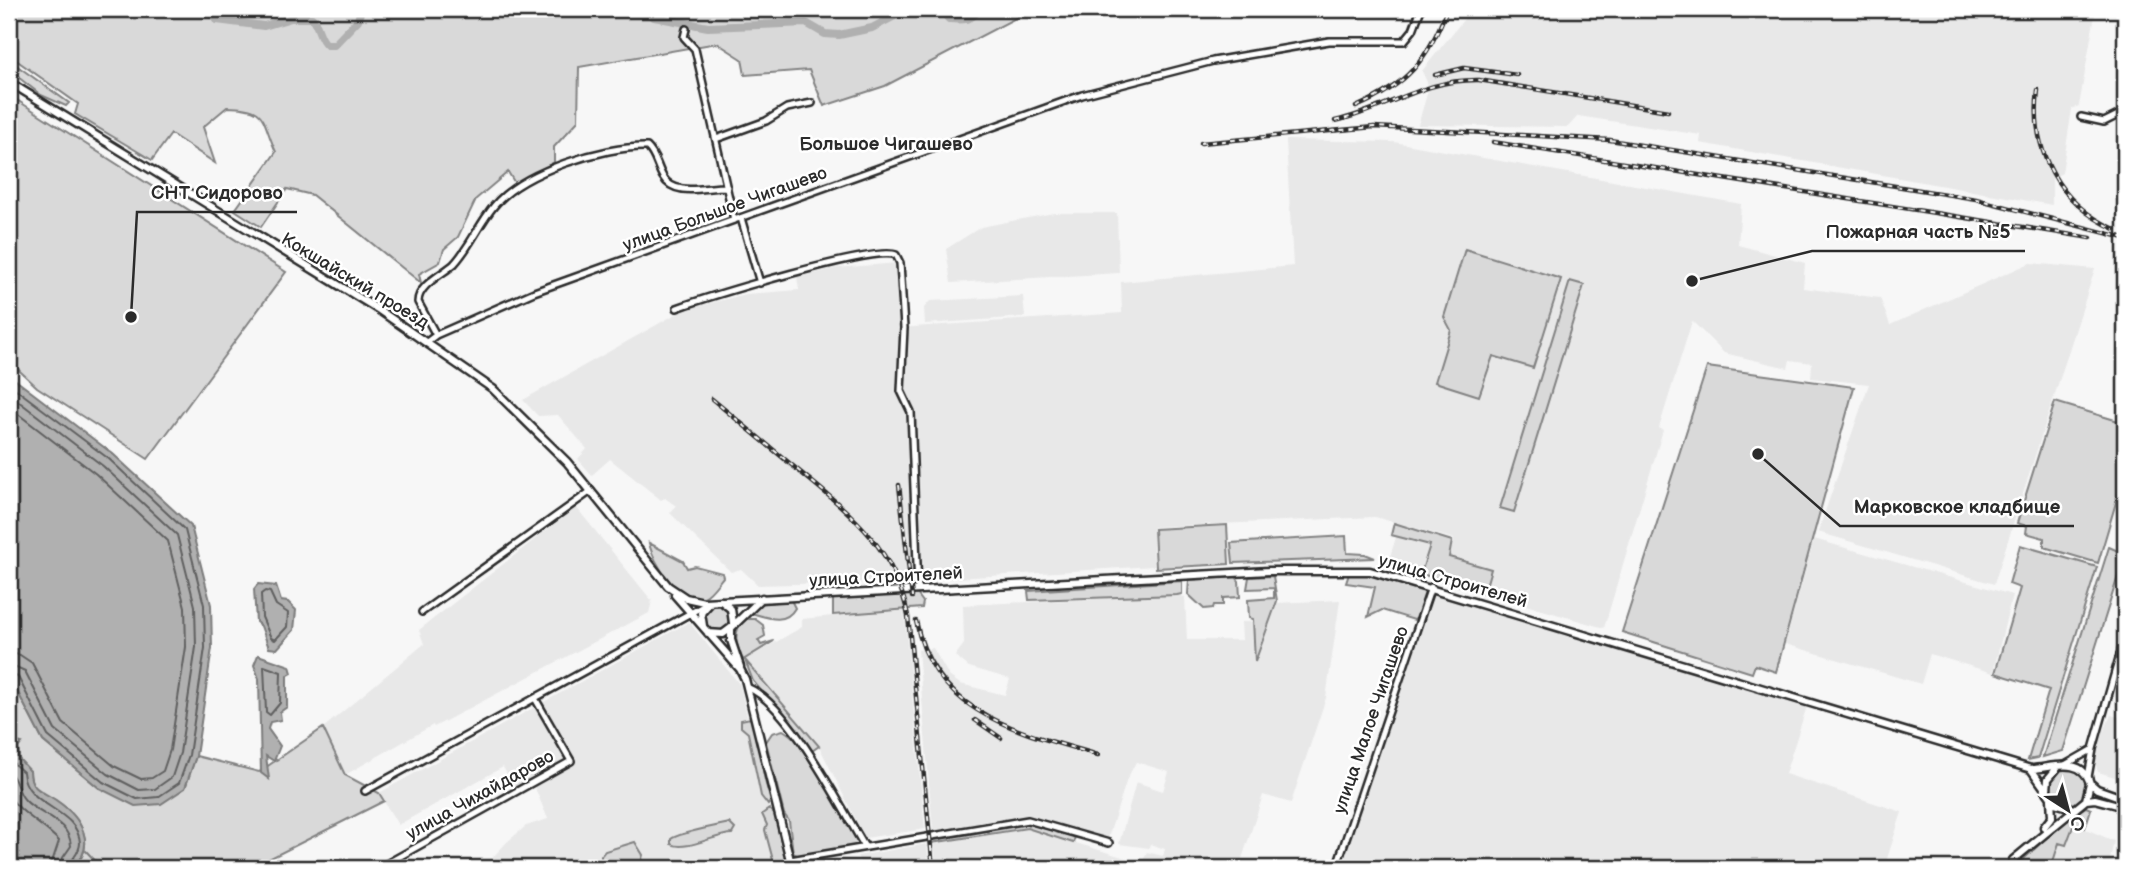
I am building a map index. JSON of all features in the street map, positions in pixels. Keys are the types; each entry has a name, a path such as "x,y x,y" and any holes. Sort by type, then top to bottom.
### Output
{"main road":[{"name":"Кокшайский проезд","path":"9,82 428,341 503,398 534,427 591,491 691,614 740,669"},
{"name":"улица Строителей","path":"721,601 1341,569 1370,571 1431,587 2031,769 2062,766"},
{"path":"668,586 691,600 709,603 721,601 732,609 731,640 747,687 792,868"},
{"path":"709,603 700,617 706,630 723,634 763,597"},
{"path":"2047,790 2048,779 2062,766 2079,767 2097,789 2125,799"},
{"path":"2010,868 2013,860 2051,820 2051,799 2031,769"},
{"path":"2086,800 2089,780"},
{"path":"2051,799 2061,807 2075,807"},
{"path":"2013,860 2086,800 2095,799 2125,807"}],"street":[{"name":"улица Большое Чигашево","path":"428,341 534,292 1082,95 1213,61 1322,42 1404,41 1413,30 1421,9"},
{"path":"686,29 684,37 695,49 727,187 760,282"},
{"path":"716,139 766,121 787,108 812,103"},
{"path":"2081,117 2105,122 2120,114 2125,117"},
{"path":"436,335 418,302 423,289 456,261 502,198 561,163 609,151 647,147 663,178 672,187 683,190 727,187"},
{"path":"677,308 760,282 883,253 893,253 899,258 904,328 901,391 912,412 918,589"},
{"path":"422,612 591,491"},
{"name":"улица Малое Чигашево","path":"1338,865 1431,587"},
{"path":"365,790 709,603"},
{"path":"2089,780 2093,749 2125,637"},
{"path":"747,687 765,697 810,755 865,847"},
{"name":"улица Чихайдарово","path":"379,868 571,761 536,699"},
{"path":"2062,766 2093,749"},
{"path":"790,860 1028,820 1110,843"}],"shaded area":[{"path":"9,9 1033,9 885,86 824,106 809,70 745,75 742,59 717,43 579,67 578,121 554,147 554,162 516,185 508,172 476,199 458,237 444,249 440,262 419,274 421,283 312,195 287,189 261,227 235,210 276,152 265,123 257,112 227,107 203,127 215,163 171,134 152,160 75,114 78,104 9,55"},
{"path":"1472,9 2096,9 2079,106 2072,109 2062,173 2052,178 2052,205 1700,143 1701,135 1578,116 1568,127 1418,125 1429,87 1422,71"},
{"path":"9,60 69,103 66,106 41,95 9,70"},
{"path":"9,95 286,272 148,459 37,387 9,361"},
{"path":"1286,140 1394,142 1741,204 1738,245 1805,263 1803,288 1880,298 1890,325 2030,263 2095,269 1994,584 1818,532 1869,384 1811,378 1812,363 1790,360 1788,368 1724,353 1692,321 1659,428 1663,430 1604,628 1484,593 1491,569 1449,557 1454,539 1375,517 1153,527 1154,566 908,581 758,585 741,569 731,572 670,513 676,506 665,498 661,500 610,459 592,475 578,459 587,449 558,415 538,416 523,400 683,310 746,294 799,290 797,277 837,268 898,263 902,327 913,327 1122,313 1121,282 1293,266"},
{"path":"1054,213 1117,213 1119,273 951,283 946,249 981,227"},
{"path":"1465,249 1561,279 1533,368 1493,356 1479,396 1435,382 1451,330 1444,317"},
{"path":"1570,281 1584,285 1514,512 1500,508"},
{"path":"1023,296 1025,317 925,324 924,308 930,301"},
{"path":"1707,367 1854,387 1776,672 1755,665 1752,673 1622,632"},
{"path":"2055,402 2125,423 2122,435 2125,436 2125,472 2098,563 2044,547 2044,538 2026,533 2027,526 2017,523"},
{"path":"576,507 652,601 649,613 434,727 433,725 345,775 323,728 424,644 419,630"},
{"path":"1394,523 1452,541 1449,557 1491,569 1484,593 1385,563 1389,560 1422,570 1430,545 1391,535"},
{"path":"1227,525 1229,564 1156,568 1154,529"},
{"path":"1397,534 1430,544 1422,570 1389,560"},
{"path":"1346,536 1347,553 1365,554 1375,558 1233,563 1231,543"},
{"path":"1814,539 2012,595 1993,673 1930,654 1921,684 1785,644"},
{"path":"649,543 683,561 687,568 695,566 722,573 723,577 704,597 685,595 662,571"},
{"path":"2020,545 2097,567 2038,758 2028,760 2049,690 1995,673 2020,588 2009,584"},
{"path":"2109,547 2125,554 2063,751 2043,757"},
{"path":"1363,573 1427,592 1418,618 1414,620 1382,610 1368,617 1375,587 1346,583 1349,574"},
{"path":"1273,576 1277,601 1255,662 1253,619 1249,618 1248,600 1274,598 1274,588 1247,589 1249,577"},
{"path":"1236,577 1239,581 1240,597 1223,598 1223,605 1204,609 1188,594 1189,580"},
{"path":"1182,581 1182,594 1177,595 1029,600 1028,591"},
{"path":"917,594 923,602 922,608 833,615 833,599"},
{"path":"1177,595 1185,597 1187,640 1242,640 1241,622 1253,622 1255,660 1277,603 1340,600 1326,698 1291,803 1263,795 1239,868 937,868 933,844 1027,828 1142,863 1147,852 1163,856 1165,849 1150,844 1149,848 1119,844 1136,782 1163,791 1169,772 1136,762 1127,779 1108,838 1023,817 933,832 918,650 933,648 949,676 960,684 1005,695 1010,679 969,667 955,656 964,644 963,605"},
{"path":"1434,595 1807,706 1785,774 1902,812 1884,868 1340,868"},
{"path":"791,600 795,608 791,614 781,619 751,613 760,604"},
{"path":"717,605 726,609 730,618 726,627 717,631 708,627 704,618 708,609"},
{"path":"904,609 925,829 865,838 819,746 745,660 802,627 802,619"},
{"path":"744,619 755,619 763,625 765,636 758,640 761,645 774,641 743,660 736,639"},
{"path":"689,622 740,685 782,868 497,868 493,857 507,842 526,826 548,819 532,781 515,790 503,767 398,825 379,793"},
{"path":"745,660 819,746 812,751 753,681"},
{"path":"9,675 43,741 99,788 185,788 196,756 259,772 323,728 345,775 379,793 384,801 251,868 73,868 84,850 83,832 66,808 35,789 30,771 19,760 18,748 9,740"},
{"path":"2111,715 2125,719 2125,780 2098,772 2093,756"},
{"path":"750,718 758,738 765,780 772,799 768,805 761,796 748,733 741,727 741,720"},
{"path":"783,730 816,765 860,841 859,845 799,856 793,853 789,821 784,814 766,742 772,733"},
{"path":"2068,767 2081,773 2087,786 2081,799 2068,805 2055,799 2049,786 2055,773"},
{"path":"2086,807 2091,809 2085,828 2074,824 2066,845 2059,843 2051,868 2014,868 2067,819"},
{"path":"769,809 775,815 789,868 776,868 774,864 765,830 767,825 762,814"},
{"path":"729,823 735,829 732,834 684,846 671,844 671,839 682,834"},
{"path":"1026,823 1075,837 1073,843 1027,828 931,843 931,839"},
{"path":"2074,824 2114,841 2110,860 2125,868 2051,868 2059,842 2066,844"},
{"path":"635,842 643,855 640,866 601,868 601,856 605,851"},
{"path":"927,844 929,868 864,868 857,856"}],"water":[{"path":"9,375 113,454 191,526 211,605 212,648 196,756 185,788 161,804 135,806 99,788 43,741 9,675"},
{"path":"258,584 276,586 281,601 288,602 296,610 294,630 277,649 269,648 261,626 256,622 254,589"},
{"path":"258,655 290,666 292,673 287,676 287,707 280,712 281,720 270,722 268,729 280,746 274,761 266,756 269,779 261,773 259,679 254,665"},
{"path":"9,740 22,743 18,748 19,759 30,771 35,787 66,808 83,832 84,850 73,868 9,868"}],"waterway":[{"path":"210,9 217,20 264,26 291,18 312,18 327,45 334,45 358,20 361,9"},
{"path":"648,9 654,17 708,27 806,23 825,34 839,35 872,28 908,9 923,9"},
{"path":"923,9 941,10 949,19 958,20 970,18 979,9"},
{"path":"86,851 102,868"}],"railway":[{"path":"1356,107 1389,90 1414,69 1432,43 1447,9"},
{"path":"1435,75 1464,68 1517,75"},
{"path":"1335,121 1440,84 1479,80 1668,111"},
{"path":"2038,90 2039,134 2052,173 2078,205 2115,229"},
{"path":"1201,143 1374,127 1610,140 1976,199 2125,238"},
{"path":"1493,142 2091,238"},
{"path":"712,399 852,517 868,533 893,570 908,616 933,868"},
{"path":"899,485 912,597"},
{"path":"916,621 926,653 941,678 961,699 985,715 1011,727 1098,755"},
{"path":"975,720 1001,738"}],"place":[{"name":"Пожарная часть №5","path":"1692,281"},
{"name":"СНТ Сидорово","path":"131,317"},
{"name":"Марковское кладбище","path":"1758,454"}],"district":[{"name":"Большое Чигашево","path":"886,144"}]}
